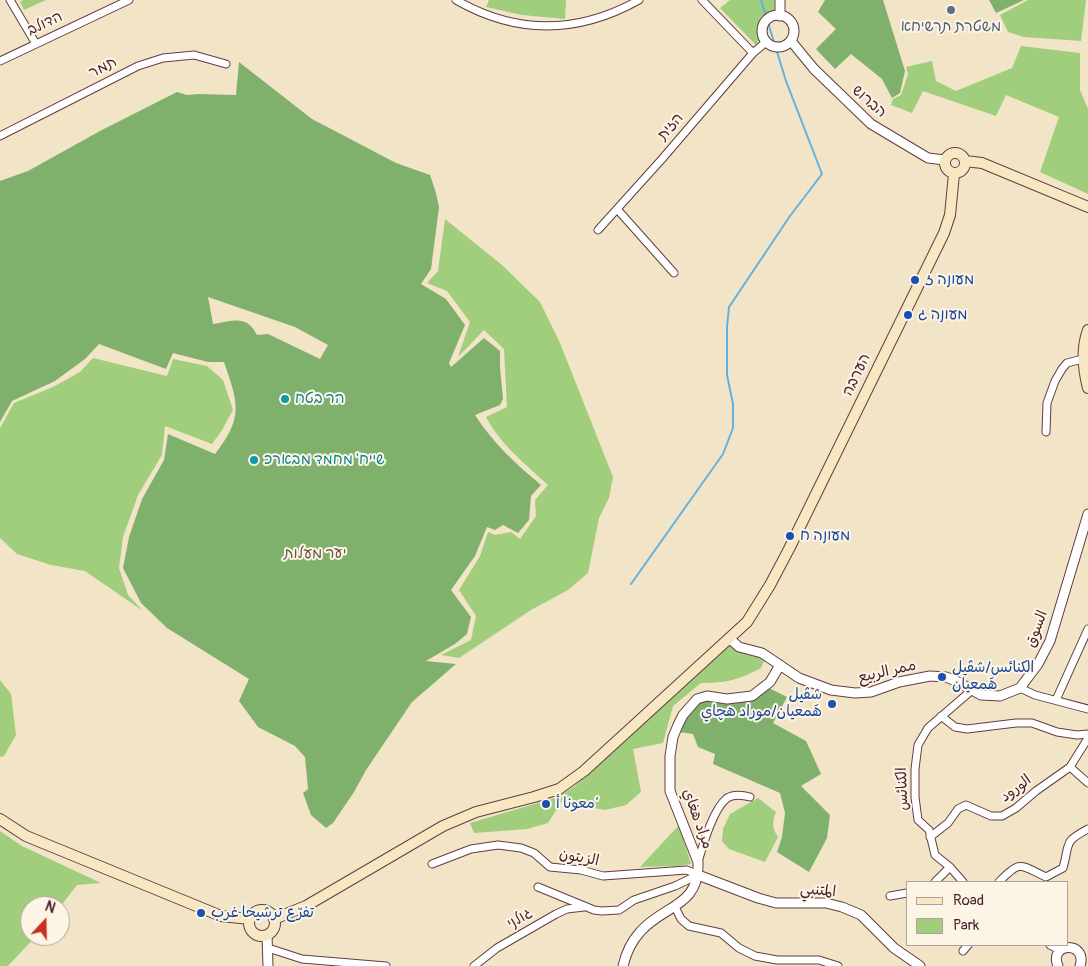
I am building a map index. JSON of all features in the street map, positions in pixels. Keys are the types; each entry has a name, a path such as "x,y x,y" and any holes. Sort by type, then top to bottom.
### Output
{"main road":[{"path":"957,153 962,155 965,161 963,169 957,173 954,174 947,170 945,160 950,154 957,153"},
{"path":"965,161 982,163 1088,207"},
{"name":"הערבה","path":"274,919 306,906 443,826 476,812 534,797 559,788 584,771 747,622 770,585 944,233 950,215 954,174"},
{"path":"1088,330 1085,337 1083,359 1088,388"},
{"path":"0,819 26,836 221,916 250,919"},
{"path":"262,910 270,912 274,919 274,926 267,934 259,935 250,927 250,919 255,912 262,910"}],"street":[{"path":"10,0 36,44"},
{"name":"הדולב","path":"0,61 129,0"},
{"path":"456,0 485,14 503,20 530,26 552,26 590,20 616,12 639,0"},
{"path":"702,0 753,53"},
{"path":"780,0 780,16"},
{"path":"774,16 790,20 793,25 794,36 791,41 781,47 776,47 766,42 763,34 764,24 774,16"},
{"name":"הברוש","path":"791,41 814,69 871,124 928,158 945,160"},
{"name":"הזית","path":"598,230 753,53 766,42"},
{"name":"תמר","path":"0,136 138,66 162,58 194,55 226,64"},
{"path":"618,209 674,273"},
{"path":"1046,432 1047,403 1055,381 1067,363 1083,359"},
{"name":"السوق","path":"1020,688 1038,664 1050,641 1088,514"},
{"path":"1056,700 1088,628"},
{"name":"ممر الربيع","path":"730,639 739,647 762,653 799,678 831,690 855,693 871,692 899,682 930,676 952,679 972,690"},
{"name":"مراد هغاي","path":"698,875 698,862 670,791 670,756 673,737 683,715 697,699 707,696 727,699 752,696 770,682 780,665"},
{"path":"1088,709 1035,695 1020,688 1000,696 991,697 981,695 972,690 941,716 955,727 967,728 1032,723 1057,732 1077,735 1088,734"},
{"name":"الكنائس","path":"941,716 928,728 918,746 915,769 915,797 918,820 929,830 935,854 962,881"},
{"path":"1088,738 1070,767 1088,783"},
{"name":"الورود","path":"930,838 948,823 958,809 966,805 992,816 1002,816 1016,808 1070,767"},
{"path":"698,862 720,806 728,797 740,795 750,797"},
{"path":"1000,881 1017,866 1023,866 1046,877 1063,868 1069,841 1077,834 1088,829"},
{"name":"الزيتون","path":"432,864 471,849 498,845 521,848 534,853 550,867 581,870 603,876 687,870 698,875"},
{"path":"936,881 950,867"},
{"path":"538,887 585,907 602,911 619,910 634,900 675,886 698,875"},
{"path":"623,966 633,941 641,930 691,894 698,875"},
{"name":"المتنبي","path":"698,875 776,903 826,903 842,907 861,915 894,948 920,966"},
{"path":"890,896 906,893"},
{"name":"גולני","path":"474,966 497,948 556,914 567,909 585,907"},
{"path":"675,907 681,919 689,926 721,933 739,948 755,956 777,960 819,960 838,966"},
{"path":"267,934 268,966"},
{"path":"963,951 967,946"},
{"path":"1052,946 1060,950"},
{"path":"1058,966 1056,958 1060,950 1068,947 1076,949 1081,956 1080,966"},
{"path":"268,948 302,959 386,966"}],"green space":[{"path":"23,0 46,0 24,10 20,2"},
{"path":"489,0 566,0 565,19 522,15 486,7"},
{"path":"730,0 774,0 775,11 761,17 758,28 760,39 756,45 720,8"},
{"path":"825,0 883,0 905,71 900,93 892,98 882,79 851,54 835,69 816,49 836,29 818,12"},
{"path":"989,0 1024,0 996,13"},
{"path":"1028,0 1086,0 1081,41 1024,37 1008,32 1000,15"},
{"path":"1021,46 1080,53 1080,90 1088,109 1088,194 1040,172 1059,117 1006,95 996,116 923,91 912,113 891,105 893,99 901,95 908,74 906,67 932,61 936,81 956,91 1012,68"},
{"name":"יער מעלות","path":"239,62 312,119 396,163 430,175 439,207 431,269 421,284 446,299 465,325 449,363 451,367 484,338 500,351 503,399 500,405 475,415 505,453 541,485 531,496 529,520 518,533 503,525 495,530 487,527 475,556 451,590 471,617 467,634 455,644 426,661 456,664 412,702 333,823 326,828 311,815 303,793 308,789 305,757 295,746 258,727 239,701 249,679 167,628 141,603 123,568 129,537 142,499 164,460 168,434 215,454 231,430 236,409 235,399 224,362 208,362 173,353 166,369 99,344 85,359 55,381 12,401 0,422 0,181 28,171 100,131 177,92 187,95 236,95","holes":["208,297 295,327 328,345 320,359 268,334 257,335 249,324 238,320 213,324"]},
{"path":"445,219 502,265 540,302 560,343 613,477 609,498 599,518 588,573 568,590 531,610 459,658 441,655 471,640 476,616 459,590 480,556 488,532 495,535 511,532 520,539 536,516 535,500 548,485 506,445 486,417 507,407 504,349 484,330 458,357 470,322 447,291 427,283 438,271"},
{"path":"93,358 167,376 173,359 207,366 223,380 233,410 212,444 165,426 162,455 138,495 123,537 119,568 128,595 143,611 85,571 51,565 17,554 0,538 0,428 14,403 53,387 80,372"},
{"path":"727,644 766,657 761,668 732,680 701,683 673,706 663,743 633,749 641,792 626,805 605,810 561,802 548,823 527,829 474,833 470,823 558,797 575,786"},
{"path":"0,680 11,694 16,735 4,756 0,757"},
{"path":"765,686 787,697 773,723 806,741 821,774 801,786 830,815 827,838 809,872 777,852 782,837 785,813 780,793 713,764 715,754 698,747 693,734 679,732 685,717 695,702 733,698"},
{"path":"758,798 776,812 773,825 778,837 765,862 729,849 722,841 723,829 730,814"},
{"path":"679,825 691,864 640,867"},
{"path":"0,831 22,846 101,883 77,885 68,896 20,896 20,946 27,946 8,966 0,966"}],"waterway":[{"path":"631,584 723,454 733,428 733,404 727,375 729,307 790,216 822,174 786,81 761,0"}],"place":[{"name":"משטרת תרשיחא","path":"951,10"},
{"name":"מעונה ז","path":"915,280"},
{"name":"מעונה ג","path":"908,315"},
{"name":"הר בטח","path":"285,399"},
{"name":"שייח' מחמד מבארכ","path":"254,460"},
{"name":"מעונה ח","path":"790,536"},
{"name":"الكنائس/شڤيل هَمعيان","path":"942,677"},
{"name":"شڤيل هَمعيان/موراد هچاي","path":"832,704"},
{"name":"معونا أ‘","path":"546,804"},
{"name":"تفرّع ترشيحا غرب","path":"201,913"}]}
